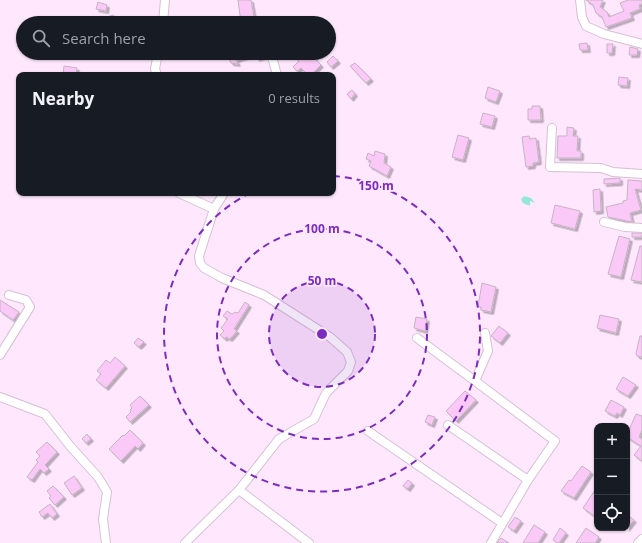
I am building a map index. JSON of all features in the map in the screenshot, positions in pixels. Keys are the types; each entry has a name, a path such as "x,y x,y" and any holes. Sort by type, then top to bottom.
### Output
{"street":[{"path":"164,16 165,0"},
{"path":"580,0 582,17 586,26 604,34 642,44"},
{"path":"156,72 157,60"},
{"path":"273,60 277,72"},
{"path":"552,128 550,168 601,168 613,172 642,174"},
{"path":"186,196 214,209"},
{"path":"185,543 240,490 279,439 314,419 326,394 348,371 351,362 347,352 330,337 264,295 222,278 204,268 200,263 199,256 214,209 222,196"},
{"path":"604,222 625,227 642,228"},
{"path":"0,355 30,307 26,300 9,295"},
{"path":"475,381 488,351 485,333"},
{"path":"416,338 555,441 528,480 491,543"},
{"path":"0,397 45,414 70,446 98,477 107,492 103,519 106,543"},
{"path":"448,425 528,480"},
{"path":"368,431 502,524"},
{"path":"240,490 309,543"},
{"path":"638,543 642,539"}],"shaded area":[{"path":"524,196 531,198 535,203 530,201 530,205 527,205 523,203 521,199"}],"building":[{"path":"238,0 251,0 254,16 240,16"},
{"path":"586,0 603,0 600,7 607,12 609,17 624,11 620,3 628,0 642,0 642,4 639,5 640,9 630,13 632,18 606,27 602,17 596,13 593,5"},
{"path":"98,2 107,5 106,11 96,9"},
{"path":"587,43 588,50 580,50 579,44"},
{"path":"607,44 613,44 612,53 607,53"},
{"path":"630,47 638,49 637,55 629,55"},
{"path":"336,59 338,61 331,67 327,62 329,60"},
{"path":"230,60 236,60 238,64 231,63"},
{"path":"298,60 316,60 321,65 314,72 305,72 301,68 297,71 293,67 299,61"},
{"path":"355,63 371,79 366,83 350,66"},
{"path":"64,66 77,68 76,72 63,72"},
{"path":"619,77 628,78 627,86 618,85"},
{"path":"488,87 500,91 496,102 485,98"},
{"path":"352,90 355,94 351,99 347,94"},
{"path":"532,106 540,106 541,120 528,120 528,109 532,109"},
{"path":"483,113 495,116 492,127 480,124"},
{"path":"567,127 574,128 573,136 578,136 577,151 581,151 581,158 557,158 558,136 567,136"},
{"path":"458,135 469,138 463,160 452,157"},
{"path":"529,136 530,139 536,138 539,162 533,163 533,166 526,167 522,137"},
{"path":"375,151 385,154 384,163 391,167 387,176 369,166 371,161 366,159 368,153 374,156"},
{"path":"620,178 620,183 604,184 604,179"},
{"path":"628,180 642,181 642,190 635,189 641,210 630,213 632,222 608,217 606,207 623,203 623,201 627,200"},
{"path":"600,189 601,211 594,212 593,190"},
{"path":"555,205 580,211 575,229 551,223"},
{"path":"632,233 642,233 642,237 632,237"},
{"path":"619,236 630,239 621,277 608,274"},
{"path":"640,246 642,246 642,282 631,280"},
{"path":"482,283 496,287 491,312 481,310 481,307 478,307"},
{"path":"0,300 19,312 13,320 0,311"},
{"path":"245,302 249,305 234,329 237,331 230,339 226,337 225,339 220,335 224,331 221,328 228,319 223,316 227,311 232,314 235,312 238,313"},
{"path":"600,315 619,319 616,333 597,328"},
{"path":"416,317 427,319 425,331 414,328"},
{"path":"499,326 508,333 500,343 491,336"},
{"path":"640,336 642,336 642,357 637,356 636,353"},
{"path":"138,338 144,342 139,347 134,343"},
{"path":"115,357 125,366 106,388 96,380 101,374 97,371 106,360 110,363"},
{"path":"623,377 636,385 628,396 616,389"},
{"path":"465,391 476,400 456,421 446,411"},
{"path":"140,396 149,405 130,422 126,417 131,412 130,410 132,408 130,405"},
{"path":"611,400 624,407 620,415 617,413 615,416 605,411"},
{"path":"636,414 642,416 642,430 639,437 642,439 642,461 634,455 641,446 630,439 630,428"},
{"path":"428,415 435,417 432,425 425,422"},
{"path":"130,430 143,443 138,449 135,446 121,461 109,449"},
{"path":"87,434 91,439 86,443 82,439"},
{"path":"47,442 57,452 45,465 49,469 44,473 40,469 32,480 27,477 38,462 36,460 40,456 36,452"},
{"path":"582,466 591,472 574,498 561,491 569,480 571,481"},
{"path":"74,476 82,488 72,495 64,483"},
{"path":"408,480 412,483 408,489 403,486"},
{"path":"53,486 64,497 55,505 49,498 51,496 47,491"},
{"path":"594,492 594,516 583,508"},
{"path":"50,504 57,514 52,518 48,513 42,517 39,512"},
{"path":"515,517 521,521 514,531 508,527"},
{"path":"630,517 634,520 630,525"},
{"path":"534,525 545,532 538,543 523,543"},
{"path":"560,528 566,533 559,543 557,543 553,540"},
{"path":"586,528 599,537 595,543 576,543"},
{"path":"501,538 509,543 497,543"}]}
